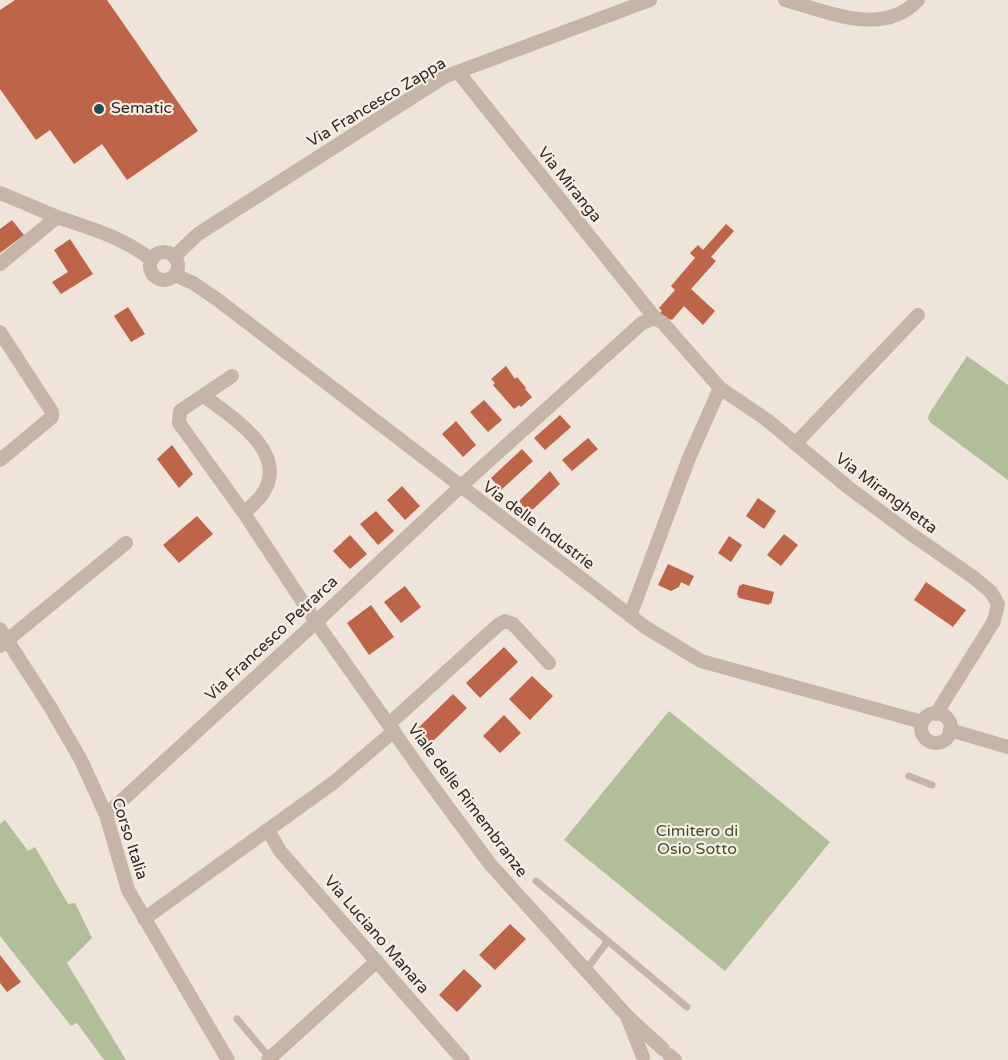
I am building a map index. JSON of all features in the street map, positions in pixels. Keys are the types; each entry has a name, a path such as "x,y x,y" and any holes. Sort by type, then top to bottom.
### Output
{"street":[{"name":"Via Francesco Zappa","path":"174,256 198,234 444,77 650,0"},
{"path":"785,0 863,21 897,15 918,0"},
{"name":"Via Miranga","path":"458,72 659,321"},
{"name":"Via delle Industrie","path":"0,193 57,217 110,235 136,248 152,260 151,272 157,278 169,280 175,275 193,283 630,616 701,661 922,722"},
{"path":"0,264 57,217"},
{"path":"152,260 162,253 174,256 178,267 175,275"},
{"path":"795,444 918,315"},
{"path":"460,487 642,323 659,321"},
{"name":"Via Miranghetta","path":"659,321 720,388 767,420 875,508 991,592 998,604 994,621 936,714"},
{"path":"0,332 52,412 52,417 0,460"},
{"path":"232,376 204,396 255,436 266,455 270,472 264,492 244,513"},
{"path":"630,616 688,458 720,388"},
{"name":"Viale delle Rimembranze","path":"204,396 180,411 179,423 244,513 316,622 490,864 627,1017 670,1056"},
{"name":"Via Francesco Petrarca","path":"106,815 460,487"},
{"path":"2,638 126,543"},
{"path":"144,919 333,783 498,625 505,621 513,624 549,663"},
{"name":"Corso Italia","path":"2,638 49,705 76,751 106,815 128,890 228,1060"},
{"path":"936,714 946,719 950,730 944,740 937,743 931,742 922,735 922,722 927,716 936,714"},
{"path":"950,730 1008,747"},
{"name":"Via Luciano Manara","path":"268,830 280,851 463,1060"},
{"path":"269,1059 376,961"},
{"name":"Viale delle Rimembranze","path":"627,1017 643,1059"},
{"path":"643,1059 651,1049 670,1056"}],"lane":[{"path":"909,776 932,785"},
{"path":"536,880 687,1007"},
{"path":"585,971 608,941"},
{"path":"237,1019 269,1059"}],"green space":[{"path":"967,356 1008,385 1008,480 928,419"},
{"name":"Cimitero di Osio Sotto","path":"669,711 830,842 725,971 564,840"},
{"path":"5,820 28,851 35,847 68,904 75,903 92,938 67,963 126,1060 104,1060 77,1023 71,1026 0,936 0,824"}],"building":[{"name":"Sematic","path":"15,0 107,0 198,131 127,180 102,144 74,164 50,130 36,140 0,89 0,10"},
{"path":"12,220 24,235 0,253 0,229"},
{"path":"726,224 734,231 711,257 716,261 691,289 715,311 703,325 684,306 672,320 668,321 659,314 662,311 659,308 675,290 671,286 695,258 690,253 698,245 703,250"},
{"path":"70,239 93,274 61,294 52,282 68,272 54,250"},
{"path":"128,307 145,334 131,342 114,316"},
{"path":"506,366 532,397 521,407 519,405 514,409 493,385 495,383 491,379"},
{"path":"484,400 502,420 488,432 470,412"},
{"path":"560,415 571,427 545,450 534,438"},
{"path":"456,421 476,445 463,457 442,434"},
{"path":"588,438 598,449 572,471 562,460"},
{"path":"172,445 193,474 179,488 157,459"},
{"path":"522,449 533,461 501,490 491,478"},
{"path":"550,471 560,484 529,513 519,501"},
{"path":"402,486 420,506 405,520 387,500"},
{"path":"758,498 776,511 764,529 746,516"},
{"path":"376,511 394,531 378,545 360,524"},
{"path":"197,516 213,534 179,563 163,545"},
{"path":"784,534 798,545 781,566 767,555"},
{"path":"350,535 367,554 350,569 333,551"},
{"path":"729,536 742,545 731,562 718,553"},
{"path":"668,564 694,576 689,586 681,582 679,587 671,591 658,585"},
{"path":"926,582 966,610 953,627 914,600"},
{"path":"743,584 774,592 771,604 739,598 737,594 739,586"},
{"path":"405,586 421,607 401,623 384,602"},
{"path":"371,605 394,637 369,655 347,623"},
{"path":"504,647 518,662 480,698 466,683"},
{"path":"532,676 553,696 530,720 509,699"},
{"path":"453,694 467,708 428,746 414,732"},
{"path":"504,715 521,733 500,753 483,736"},
{"path":"510,924 526,939 495,970 479,955"},
{"path":"0,955 21,982 7,992 0,983"},
{"path":"464,969 482,986 457,1012 439,995"}],"place":[{"name":"Sematic","path":"99,109"}]}
